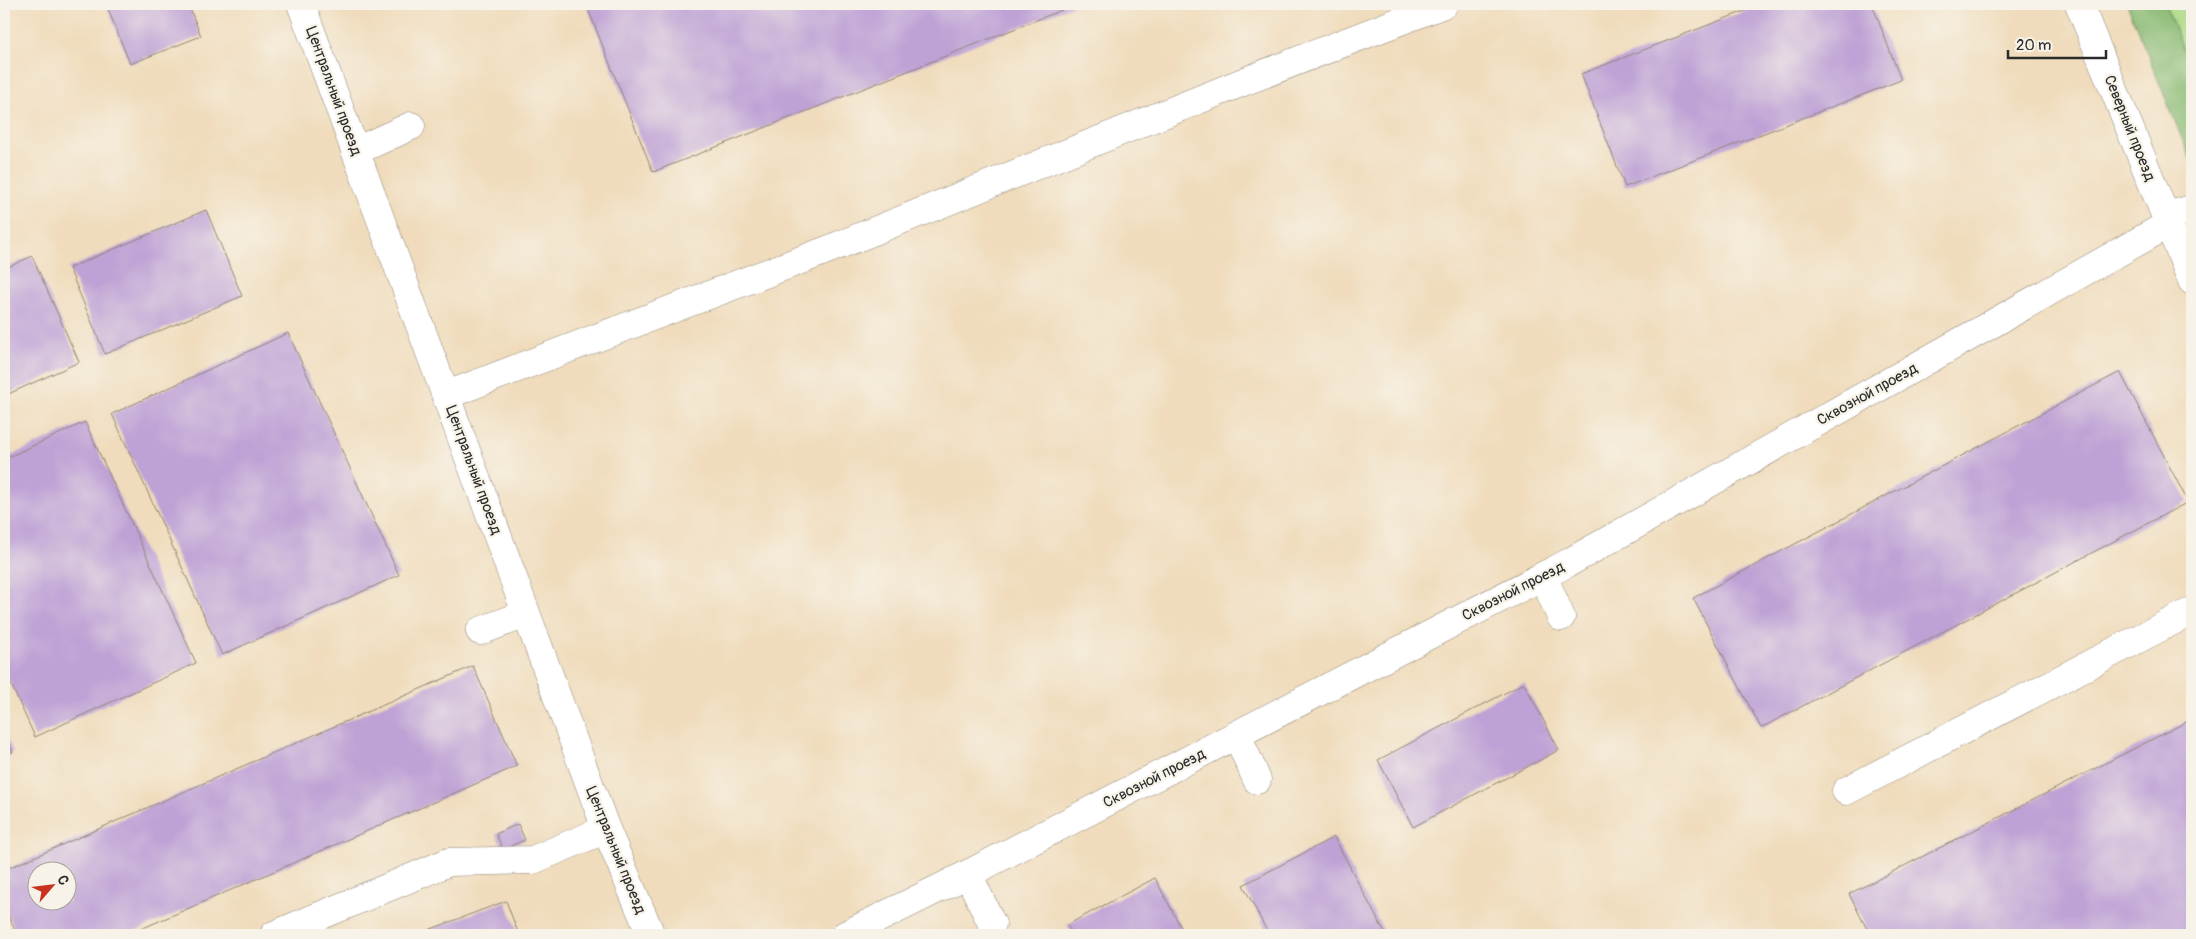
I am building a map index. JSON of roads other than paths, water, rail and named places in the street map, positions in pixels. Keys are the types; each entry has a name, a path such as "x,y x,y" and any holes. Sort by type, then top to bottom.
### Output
{"street":[{"name":"Центральный проезд","path":"301,4 606,829 651,935"},
{"path":"447,395 822,252 1243,82 1444,4"},
{"name":"Северный проезд","path":"2079,4 2192,281"},
{"path":"356,151 411,126"},
{"name":"Сквозной проезд","path":"845,935 968,874 1543,576 2192,208"},
{"path":"1543,576 1561,618"},
{"path":"1846,791 2192,612"},
{"path":"480,631 526,614"},
{"path":"1237,735 1257,780"},
{"path":"274,935 449,862 533,860 606,829"},
{"path":"968,874 992,924"}]}
